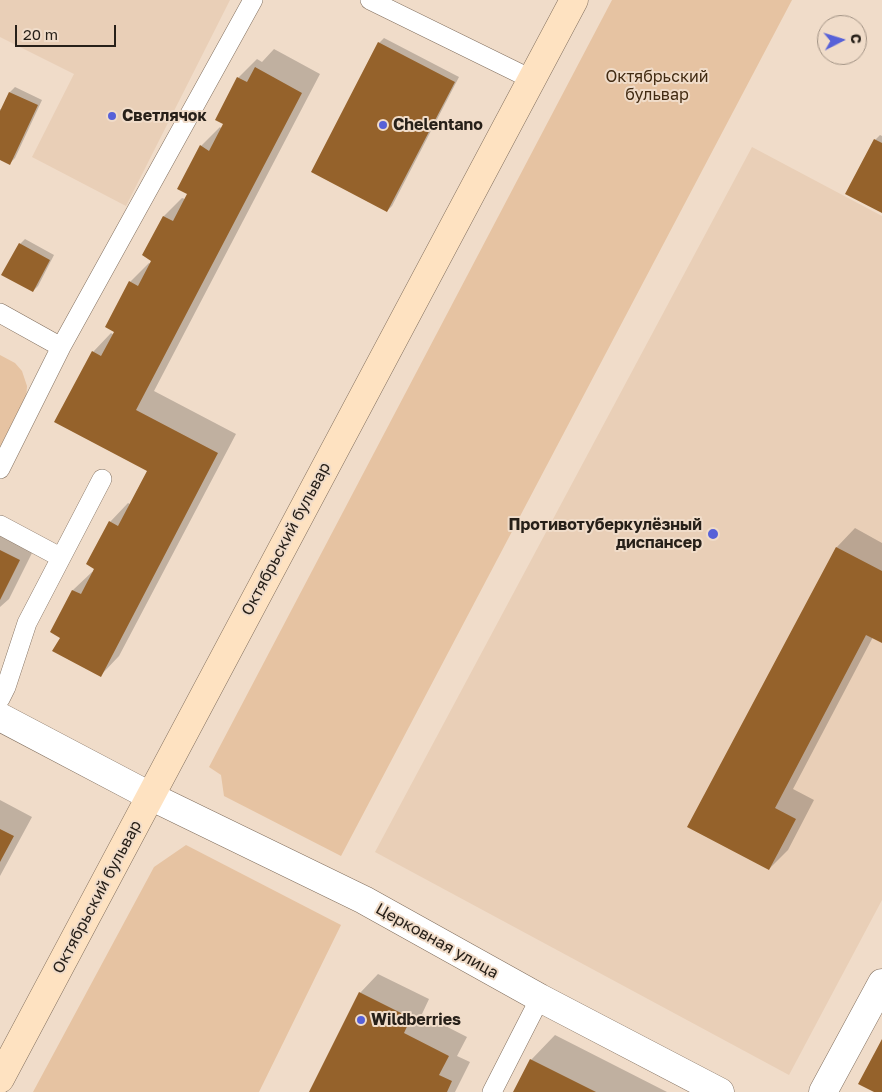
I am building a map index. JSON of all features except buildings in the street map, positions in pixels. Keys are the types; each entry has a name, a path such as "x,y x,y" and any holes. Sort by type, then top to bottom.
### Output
{"main road":[{"name":"Октябрьский бульвар","path":"0,1079 574,0"}],"street":[{"name":"Церковная улица","path":"0,717 150,796 364,900 540,998 720,1092"},
{"path":"823,1092 882,983"}],"lane":[{"path":"0,469 61,347 253,0"},
{"path":"370,0 531,79"},
{"path":"0,313 61,347"},
{"path":"0,699 6,687 27,623 102,479"},
{"path":"0,525 60,557"},
{"path":"492,1092 540,998"}],"shaded area":[{"name":"Светлячок","path":"0,0 230,0 126,206 32,157 74,74 0,37"},
{"name":"Противотуберкулёзный диспансер","path":"752,147 882,216 882,900 789,1075 375,852"}],"green space":[{"name":"Октябрьский бульвар","path":"612,0 792,0 341,856 224,796 221,775 209,767"},
{"path":"0,355 15,363 22,371 27,386 26,401 0,449"},
{"path":"186,845 341,925 259,1092 33,1092 154,867"}],"place":[{"name":"Светлячок","path":"112,116"},
{"name":"Chelentano","path":"383,125"},
{"name":"Противотуберкулёзный диспансер","path":"713,534"},
{"name":"Wildberries","path":"361,1020"}]}
